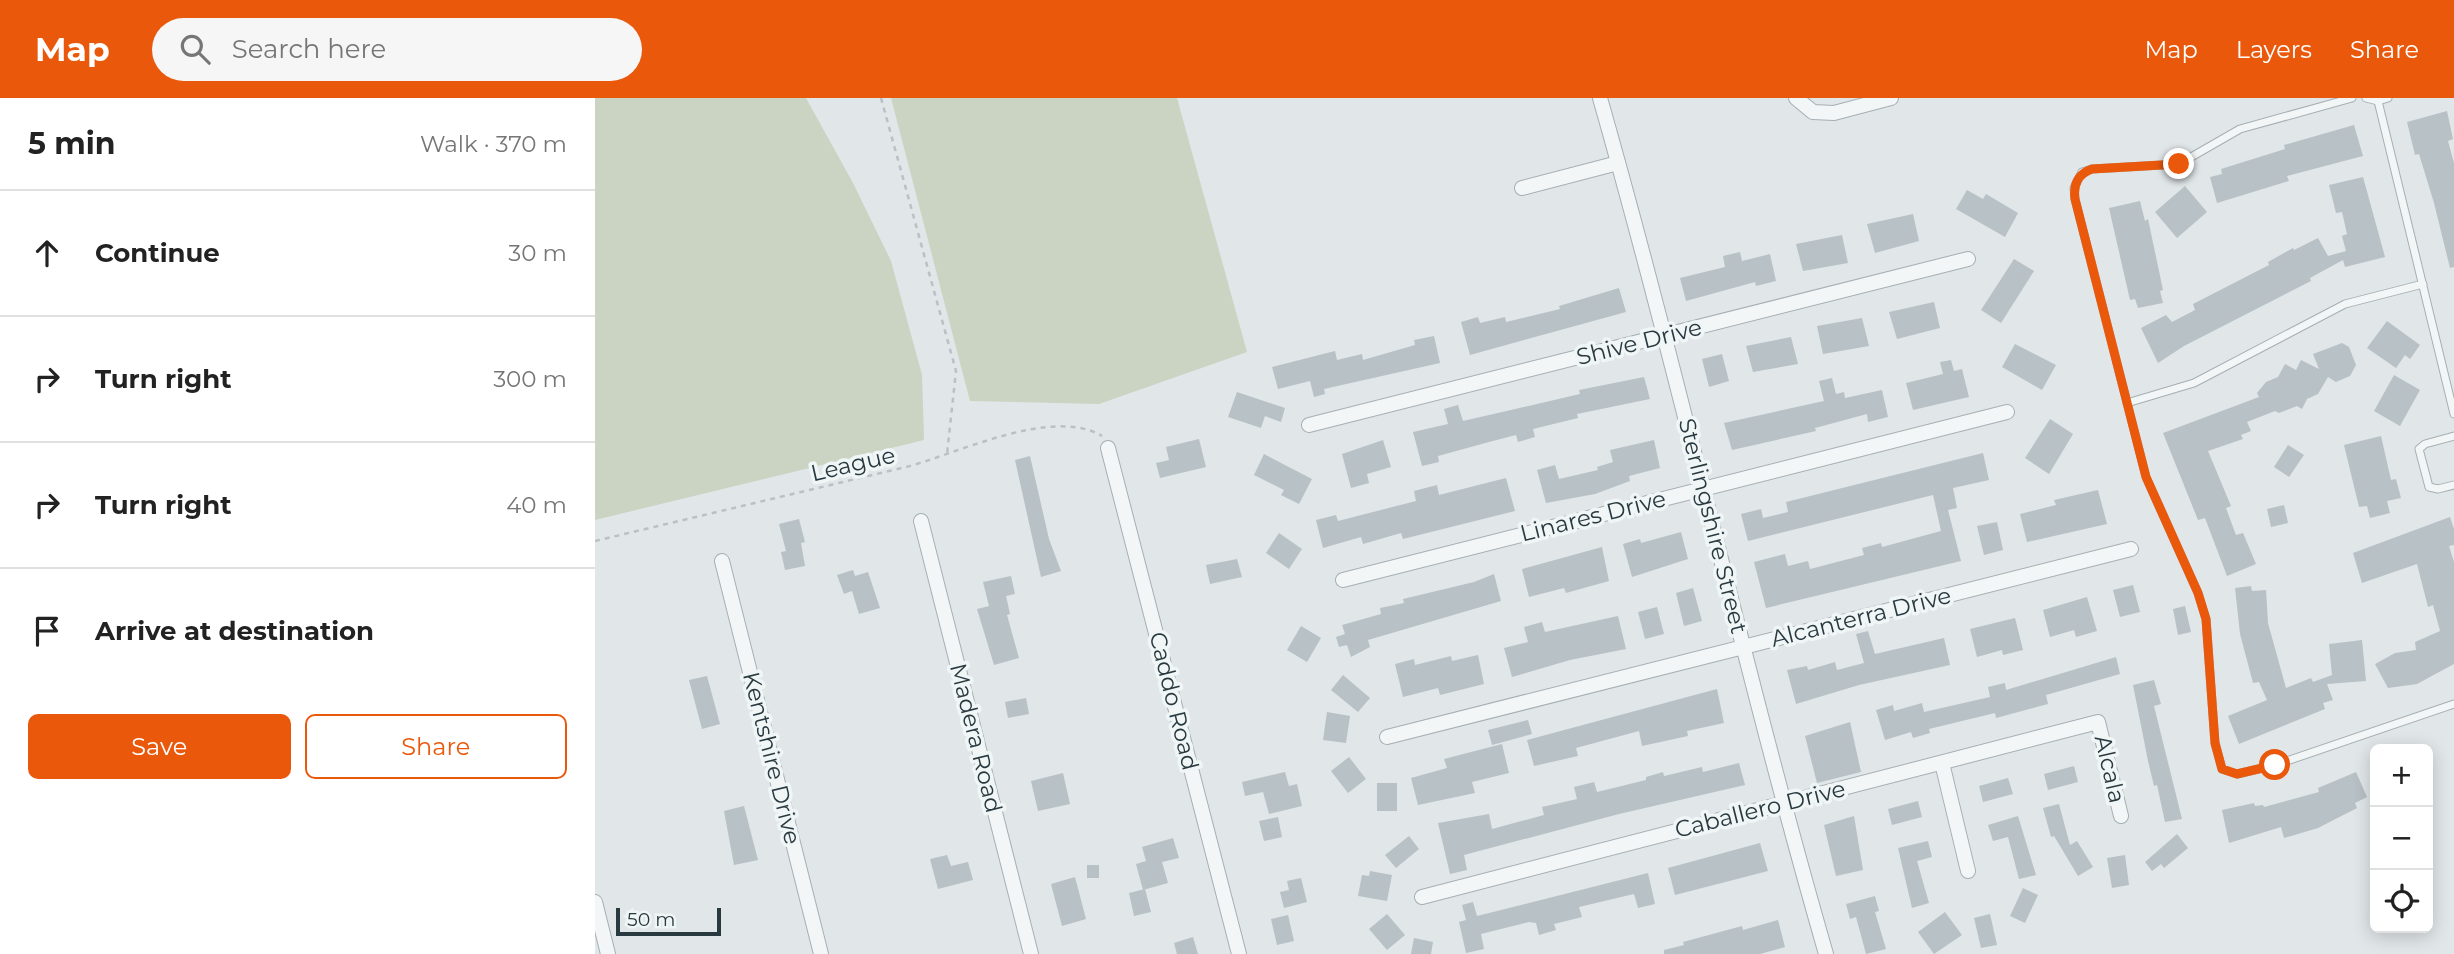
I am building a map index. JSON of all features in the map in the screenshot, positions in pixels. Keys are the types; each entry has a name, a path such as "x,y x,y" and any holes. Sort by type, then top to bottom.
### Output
{"street":[{"name":"Sterlingshire Street","path":"1600,98 1666,334 1783,803 1826,954"},
{"path":"1796,98 1813,113 1834,113 1891,98"},
{"path":"1522,188 1618,163"},
{"name":"Shive Drive","path":"1309,425 1968,259"},
{"name":"Linares Drive","path":"1343,580 2007,412"},
{"name":"Caddo Road","path":"1108,448 1239,954"},
{"name":"Madera Road","path":"921,521 1031,954"},
{"name":"Alcanterra Drive","path":"1387,737 2131,549"},
{"name":"Kentshire Drive","path":"722,561 821,954"},
{"name":"Caballero Drive","path":"1422,897 2098,722"},
{"name":"Alcala","path":"2098,722 2121,816"},
{"path":"1942,764 1968,871"},
{"path":"595,901 608,954"}],"lane":[{"path":"2352,98 2240,129 2169,167 2092,169 2082,172 2074,188 2075,199 2146,477 2198,593 2206,619 2215,743 2222,769 2237,774 2275,765 2454,704"},
{"path":"2366,98 2378,101 2388,98"},
{"path":"2378,101 2454,414"},
{"path":"2127,403 2194,383 2344,304 2423,284"},
{"path":"2454,436 2425,443 2419,449 2429,487 2438,489 2454,485"}],"path":[{"path":"881,98 956,371 947,454"},
{"name":"League","path":"595,541 906,467 947,454 970,443 1046,427 1091,429 1102,436 1108,448"}],"green space":[{"path":"595,98 806,98 853,183 891,261 922,375 924,440 595,520"},
{"path":"891,98 1177,98 1247,352 1099,404 970,401"}],"building":[{"path":"2447,111 2453,139 2448,141 2454,163 2454,267 2450,268 2434,203 2419,154 2415,155 2407,122"},
{"path":"2354,125 2363,156 2287,176 2289,181 2217,203 2210,177 2222,174 2221,169 2285,149 2284,145"},
{"path":"2363,177 2385,257 2345,267 2343,260 2310,278 2311,281 2184,346 2158,363 2141,328 2166,315 2172,322 2195,310 2193,304 2269,265 2268,262 2293,248 2294,250 2318,238 2328,256 2346,251 2342,236 2347,234 2342,212 2336,213 2329,185"},
{"path":"2185,186 2207,212 2177,238 2155,212"},
{"path":"1967,190 1983,199 1986,194 2018,213 2005,237 1956,209"},
{"path":"2140,201 2145,221 2148,219 2163,290 2160,291 2163,303 2138,308 2135,299 2130,300 2109,208"},
{"path":"1913,214 1919,241 1875,253 1867,224"},
{"path":"1842,235 1848,263 1803,271 1796,244"},
{"path":"1740,252 1742,261 1770,254 1776,281 1756,286 1755,282 1686,301 1680,278 1725,267 1723,256"},
{"path":"2014,259 2034,271 2001,323 1981,310"},
{"path":"1619,288 1626,312 1470,355 1461,322 1478,317 1480,323 1505,317 1506,322 1560,309 1559,306"},
{"path":"1934,302 1940,328 1897,339 1889,312"},
{"path":"1862,318 1869,346 1823,354 1817,326"},
{"path":"2387,321 2420,345 2410,359 2405,355 2396,368 2367,348"},
{"path":"1434,336 1440,363 1324,389 1325,394 1314,397 1310,381 1278,389 1272,367 1335,351 1337,360 1362,354 1363,360 1415,345 1414,340"},
{"path":"1791,337 1798,364 1753,372 1746,346"},
{"path":"2342,343 2349,347 2356,365 2350,376 2336,382 2328,377 2318,394 2307,399 2302,409 2297,406 2279,413 2275,411 2247,422 2251,431 2241,435 2243,439 2208,451 2231,506 2226,508 2236,535 2243,533 2256,564 2227,576 2205,518 2198,520 2163,433 2259,397 2257,393 2266,382 2278,377 2285,364 2296,370 2301,360 2319,369 2313,354"},
{"path":"2015,344 2056,365 2042,390 2002,367"},
{"path":"1722,354 1729,381 1709,387 1702,359"},
{"path":"1951,360 1954,371 1962,369 1969,397 1913,410 1906,383 1943,374 1940,362"},
{"path":"2394,375 2420,390 2400,426 2374,411"},
{"path":"1644,377 1650,399 1577,414 1578,418 1533,429 1535,437 1518,442 1516,435 1438,456 1439,462 1422,466 1413,432 1448,424 1444,409 1458,405 1463,421 1580,394 1579,390"},
{"path":"1832,378 1836,394 1844,392 1845,398 1882,390 1888,417 1868,422 1867,414 1815,428 1816,431 1732,450 1724,423 1824,401 1819,381"},
{"path":"1237,392 1285,408 1281,422 1265,416 1261,428 1228,417"},
{"path":"2050,419 2073,434 2049,474 2025,458"},
{"path":"2381,436 2391,480 2396,479 2401,498 2387,501 2390,513 2370,518 2367,506 2359,507 2344,445"},
{"path":"1199,439 1206,467 1160,478 1156,463 1169,460 1166,447"},
{"path":"1383,440 1391,467 1367,474 1369,483 1351,488 1342,454"},
{"path":"1654,440 1660,468 1629,476 1630,481 1595,494 1546,503 1537,470 1555,465 1559,479 1598,470 1597,467 1613,462 1610,450"},
{"path":"2288,445 2304,455 2289,477 2274,467"},
{"path":"1983,453 1989,480 1953,488 1957,508 1948,510 1961,561 1766,608 1754,562 1785,554 1788,566 1808,561 1810,569 1864,555 1862,548 1881,543 1882,547 1941,531 1933,495 1748,541 1741,514 1761,509 1763,518 1788,512 1786,502"},
{"path":"1264,454 1312,479 1299,504 1281,495 1284,490 1254,475"},
{"path":"1030,456 1049,539 1061,571 1041,577 1015,460"},
{"path":"1506,478 1515,511 1403,539 1401,533 1363,544 1361,537 1323,548 1316,520 1336,515 1338,521 1416,501 1414,491 1437,485 1439,495"},
{"path":"2098,490 2107,524 2027,542 2020,514 2056,505 2054,500"},
{"path":"2284,505 2288,523 2271,527 2267,509"},
{"path":"2450,517 2454,529 2454,545 2449,546 2454,562 2454,664 2417,684 2388,688 2375,664 2395,653 2416,650 2415,642 2440,631 2433,605 2428,607 2417,564 2362,583 2353,553"},
{"path":"799,519 805,542 801,543 805,566 785,570 781,552 786,551 779,524"},
{"path":"1997,522 2003,550 1984,555 1977,526"},
{"path":"1681,532 1688,559 1632,577 1623,544 1640,539 1641,543"},
{"path":"1279,533 1302,549 1289,569 1266,553"},
{"path":"1602,547 1609,581 1566,593 1564,588 1529,597 1522,569"},
{"path":"1237,559 1242,577 1210,584 1206,565"},
{"path":"853,570 855,576 868,572 880,608 859,614 852,591 844,594 837,575"},
{"path":"1494,574 1501,601 1368,640 1370,647 1351,657 1347,645 1339,647 1336,637 1345,634 1342,625 1381,614 1380,608 1404,603 1403,599 1474,582"},
{"path":"1011,576 1015,594 1006,596 1010,614 1007,615 1019,658 994,665 977,609 989,606 983,582"},
{"path":"2133,585 2140,612 2120,617 2113,590"},
{"path":"2251,586 2252,591 2266,590 2268,623 2286,688 2311,678 2313,682 2332,675 2329,644 2362,640 2366,681 2327,684 2333,700 2323,703 2325,709 2239,744 2228,716 2267,700 2259,682 2253,683 2240,634 2235,588"},
{"path":"1693,588 1702,621 1684,626 1676,593"},
{"path":"2087,597 2097,631 2076,637 2074,630 2050,637 2043,610"},
{"path":"2185,606 2191,632 2178,635 2173,609"},
{"path":"1657,607 1664,634 1645,639 1638,612"},
{"path":"1618,616 1626,649 1570,660 1512,677 1504,648 1528,642 1524,627 1542,622 1545,632"},
{"path":"2015,618 2023,650 2003,655 2002,650 1977,657 1970,629"},
{"path":"1301,626 1321,638 1307,662 1287,650"},
{"path":"1868,631 1875,654 1944,638 1950,665 1859,685 1796,704 1787,670 1807,666 1808,670 1835,662 1837,670 1864,663 1856,634"},
{"path":"1478,655 1484,684 1440,695 1438,688 1403,697 1395,664 1414,659 1415,665 1451,656 1452,661"},
{"path":"2116,657 2120,674 2046,695 2048,704 1996,718 1995,713 1929,729 1930,733 1913,738 1911,732 1885,740 1876,710 1893,705 1894,711 1922,703 1924,712 1990,697 1988,687 2005,683 2006,690"},
{"path":"1343,675 1370,698 1358,712 1331,690"},
{"path":"707,676 720,724 702,729 689,680"},
{"path":"2154,680 2161,704 2154,706 2182,819 2165,822 2157,785 2154,786 2148,761 2133,685"},
{"path":"1717,689 1724,723 1687,731 1688,736 1642,746 1639,731 1576,748 1578,756 1534,766 1527,740"},
{"path":"1026,698 1029,714 1008,718 1005,702"},
{"path":"1327,712 1350,716 1346,743 1323,740"},
{"path":"1528,720 1532,734 1492,745 1488,730"},
{"path":"1850,722 1861,772 1817,783 1805,736"},
{"path":"1502,744 1509,773 1472,782 1475,793 1418,805 1411,778 1447,768 1444,759"},
{"path":"1349,757 1366,779 1348,793 1331,771"},
{"path":"1739,763 1745,785 1619,814 1464,855 1467,870 1450,874 1438,823 1489,814 1492,829 1544,815 1542,807 1577,799 1574,787 1594,782 1597,792 1646,780 1646,777 1663,772 1664,776 1702,767 1703,772"},
{"path":"2074,766 2078,782 2048,790 2044,774"},
{"path":"1285,772 1289,786 1297,784 1302,806 1269,814 1263,792 1245,796 1242,782"},
{"path":"2356,772 2367,797 2355,803 2357,808 2318,828 2284,838 2281,827 2229,843 2222,810 2254,803 2255,806 2264,807 2319,792 2318,788"},
{"path":"1063,773 1070,804 1038,811 1031,781"},
{"path":"2008,778 2013,794 1983,802 1979,786"},
{"path":"1377,783 1397,783 1397,811 1377,811"},
{"path":"1918,801 1922,817 1892,825 1888,809"},
{"path":"2059,804 2070,845 2077,841 2093,867 2078,876 2054,836 2051,837 2043,808"},
{"path":"744,806 758,860 734,865 724,811"},
{"path":"1854,816 1863,870 1836,876 1824,825"},
{"path":"2018,816 2036,875 2019,879 2008,837 1993,841 1988,825"},
{"path":"1278,817 1282,837 1264,841 1259,821"},
{"path":"2177,834 2188,848 2164,868 2161,864 2152,871 2145,862"},
{"path":"1409,836 1419,849 1396,868 1385,855"},
{"path":"1173,838 1179,858 1162,862 1168,883 1143,890 1136,864 1146,861 1142,847"},
{"path":"1928,841 1932,857 1917,861 1929,903 1912,908 1898,848"},
{"path":"1760,843 1768,871 1675,895 1668,868"},
{"path":"947,855 951,866 968,862 973,880 938,889 930,859"},
{"path":"2125,855 2129,885 2112,888 2107,858"},
{"path":"1087,865 1099,865 1099,878 1087,878"},
{"path":"1370,871 1392,875 1387,901 1358,896 1362,875 1369,876"},
{"path":"1648,873 1655,904 1638,908 1634,894 1579,907 1582,917 1554,924 1556,930 1539,935 1536,923 1529,922 1481,934 1484,949 1466,953 1459,922 1466,920 1462,905 1473,902 1477,916"},
{"path":"1075,877 1086,919 1062,926 1051,884"},
{"path":"1301,878 1307,902 1284,908 1280,892 1289,890 1287,881"},
{"path":"2023,888 2038,895 2025,923 2010,916"},
{"path":"1145,889 1151,912 1134,916 1129,893"},
{"path":"1875,896 1879,911 1875,912 1886,949 1866,954 1856,917 1850,919 1846,904"},
{"path":"1945,912 1962,935 1934,954 1918,932"},
{"path":"1387,914 1405,935 1387,950 1369,929"},
{"path":"1990,914 1997,945 1981,948 1974,918"},
{"path":"1288,915 1294,941 1277,945 1271,919"},
{"path":"1778,920 1785,947 1760,954 1664,954 1664,950 1684,945 1683,942 1742,926 1743,930"},
{"path":"1193,937 1198,954 1177,954 1174,943"},
{"path":"1414,938 1433,942 1431,954 1411,954"}],"route":[{"path":"2179,164 2169,167 2092,169 2082,172 2074,188 2075,199 2146,477 2198,593 2206,619 2215,743 2222,769 2237,774 2275,765"}]}
